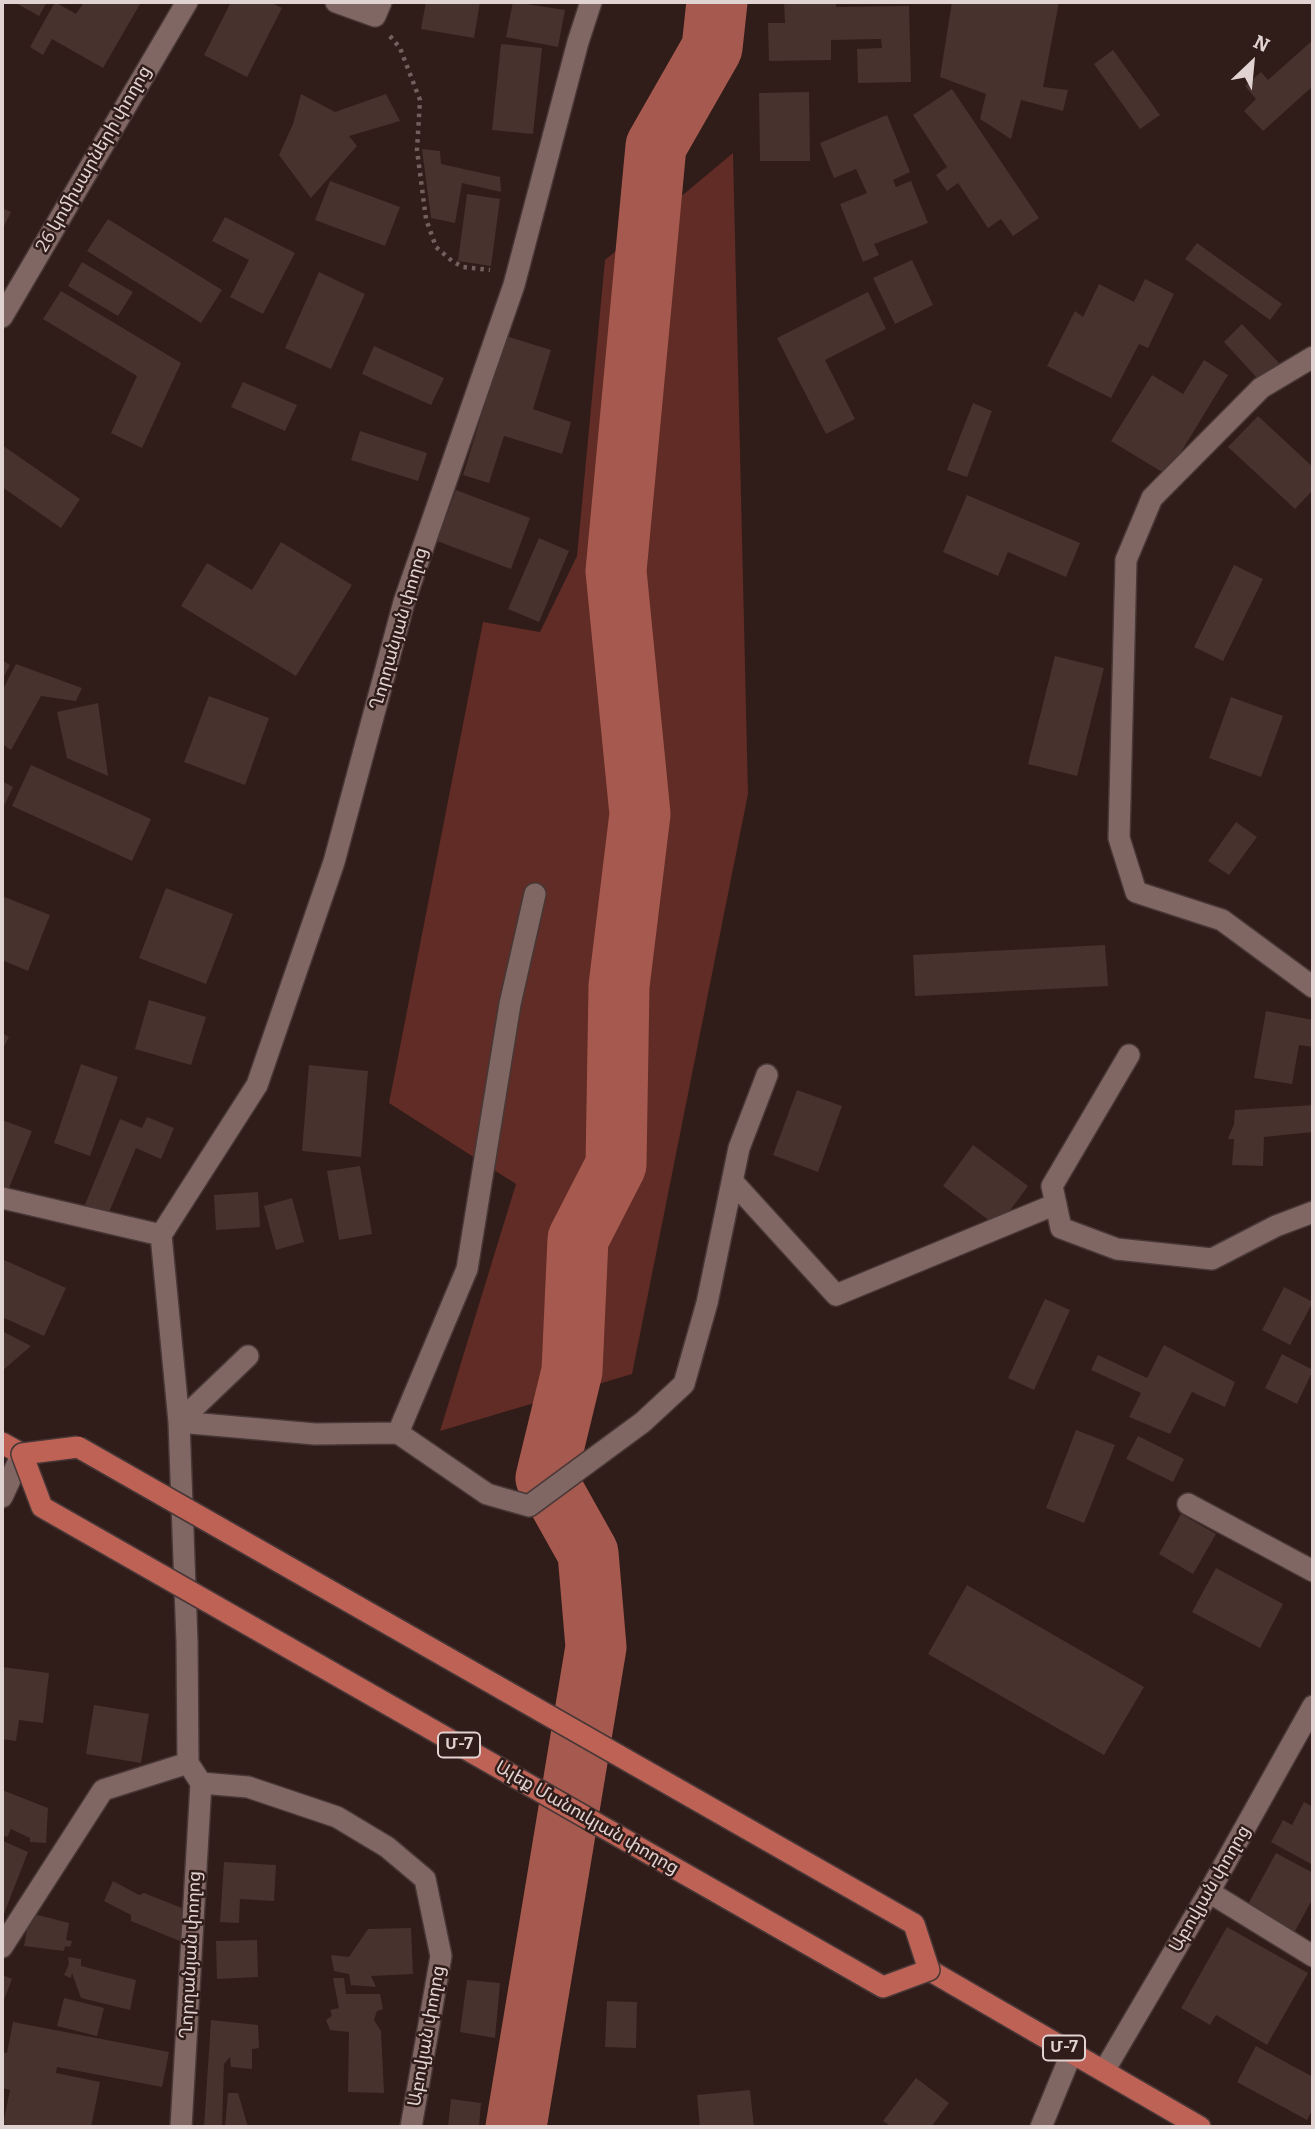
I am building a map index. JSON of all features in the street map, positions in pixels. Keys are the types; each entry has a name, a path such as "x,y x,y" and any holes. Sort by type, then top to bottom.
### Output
{"main road":[{"path":"2,1443 22,1454 78,1447 914,1924 929,1970"},
{"name":"Ալեք Մանուկյան փողոց","path":"22,1454 42,1507 883,1987 929,1970"},
{"name":"Մ-7","path":"929,1970 1200,2127"}],"street":[{"name":"26 կոմիսարների փողոց","path":"2,317 187,2"},
{"path":"336,2 378,9"},
{"name":"Ղորղանյան փողոց","path":"160,1235 257,1085 334,862 404,602 514,285 591,2"},
{"path":"1313,357 1261,388 1152,498 1126,560 1119,838 1136,892 1222,920 1313,987"},
{"path":"398,1433 467,1269 510,1004 535,894"},
{"path":"1129,1055 1052,1186 1061,1228 1117,1249 1212,1259 1276,1226 1313,1212"},
{"path":"178,1422 315,1434 398,1433 487,1494 529,1506 643,1422 684,1384 707,1303 740,1148 767,1075"},
{"path":"733,1182 836,1295 1056,1204"},
{"path":"2,1198 160,1235 178,1422 187,1642 188,1763 201,1783"},
{"path":"178,1422 248,1356"},
{"path":"2,1497 22,1454"},
{"path":"1188,1504 1313,1571"},
{"name":"Աբովյան փողոց","path":"1104,2071 1209,1892 1313,1706"},
{"path":"2,1947 103,1790 188,1763"},
{"name":"Ղորղանյան փողոց","path":"181,2127 201,1783"},
{"name":"Աբովյան փողոց","path":"201,1783 248,1787 337,1817 387,1847 425,1879 441,1956 411,2127"},
{"path":"1209,1892 1313,1956"},
{"path":"1041,2127 1072,2052"}],"path":[{"path":"378,9 400,48 420,100 416,150 426,219 436,247 463,267 485,270"}],"shaded area":[{"path":"733,153 748,794 632,1374 440,1431 516,1184 389,1103 483,622 540,632 577,556 605,260"}],"building":[{"path":"14,2 47,2 39,16"},
{"path":"55,2 76,14 84,2 140,4 103,68 52,39 43,55 30,47"},
{"path":"231,2 270,2 282,8 247,77 204,55"},
{"path":"426,2 480,2 474,38 421,29"},
{"path":"513,2 565,10 558,47 506,37"},
{"path":"784,2 836,2 836,7 909,6 911,82 858,83 857,49 882,48 881,39 831,40 831,60 769,61 768,23 785,23"},
{"path":"952,2 1059,2 1043,87 1068,90 1063,111 1021,100 1011,139 980,119 986,94 940,77"},
{"path":"1313,40 1313,86 1263,131 1244,111 1256,99 1245,86 1261,72 1268,80"},
{"path":"501,44 542,48 533,134 492,130"},
{"path":"1113,50 1160,115 1140,129 1094,64"},
{"path":"952,89 1039,218 1013,236 1001,219 988,228 958,183 947,191 936,175 947,167 913,115"},
{"path":"809,92 810,161 760,161 759,93"},
{"path":"301,94 335,112 386,94 400,121 349,136 357,146 311,198 279,155 293,124"},
{"path":"887,115 910,172 893,180 896,187 911,181 928,223 874,244 879,255 863,262 840,204 867,193 856,169 834,178 820,143"},
{"path":"422,149 440,151 441,164 500,177 501,192 462,183 455,223 431,218"},
{"path":"330,181 400,207 385,246 315,220"},
{"path":"467,194 500,199 491,266 458,261"},
{"path":"2,208 11,212 2,230"},
{"path":"225,217 295,253 263,314 230,297 249,260 212,241"},
{"path":"108,219 222,290 201,323 87,251"},
{"path":"1197,243 1282,304 1270,320 1185,259"},
{"path":"912,260 933,305 895,324 873,278"},
{"path":"82,262 133,292 118,316 68,286"},
{"path":"319,272 365,294 331,369 285,348"},
{"path":"1145,279 1174,294 1148,348 1139,344 1111,398 1047,366 1075,311 1083,317 1099,284 1134,302"},
{"path":"61,291 181,363 142,448 111,433 137,376 43,319"},
{"path":"868,292 886,329 825,360 855,419 826,434 777,338"},
{"path":"1242,324 1280,364 1257,378 1224,342"},
{"path":"506,336 551,350 533,409 571,422 562,454 504,436 489,483 463,475"},
{"path":"374,346 444,378 431,405 362,374"},
{"path":"1204,360 1228,375 1167,475 1111,441 1152,375 1183,394"},
{"path":"243,382 297,405 285,431 231,407"},
{"path":"973,403 992,411 967,477 947,470"},
{"path":"1258,416 1313,467 1313,490 1295,509 1228,447"},
{"path":"360,431 427,453 418,481 351,460"},
{"path":"2,445 80,499 61,528 2,487"},
{"path":"456,490 530,518 511,569 437,541"},
{"path":"967,495 1080,543 1066,577 1008,552 998,576 943,552"},
{"path":"539,538 569,551 539,622 508,609"},
{"path":"281,542 352,585 296,676 181,606 207,563 252,590"},
{"path":"1234,565 1263,579 1223,661 1194,647"},
{"path":"1055,656 1104,668 1077,776 1028,764"},
{"path":"2,660 10,665 2,680"},
{"path":"16,664 82,688 76,701 41,696 11,750 2,744 2,691"},
{"path":"209,696 269,718 245,785 184,762"},
{"path":"1231,697 1283,716 1261,777 1209,758"},
{"path":"98,703 108,776 67,758 57,712"},
{"path":"31,765 151,819 132,861 12,806"},
{"path":"2,781 13,787 2,810"},
{"path":"1236,822 1257,837 1229,875 1208,861"},
{"path":"166,888 233,914 206,984 139,958"},
{"path":"2,896 50,915 28,971 2,960"},
{"path":"1105,945 1108,986 915,996 913,955"},
{"path":"149,1000 206,1017 191,1065 135,1049"},
{"path":"1266,1011 1313,1020 1313,1047 1299,1045 1292,1084 1254,1078"},
{"path":"2,1033 9,1037 2,1050"},
{"path":"81,1064 118,1077 90,1156 54,1143"},
{"path":"309,1065 368,1071 361,1157 302,1151"},
{"path":"797,1090 842,1106 818,1172 773,1155"},
{"path":"1313,1105 1313,1132 1264,1137 1263,1166 1232,1165 1234,1139 1228,1139 1234,1124 1235,1110"},
{"path":"147,1117 174,1128 161,1159 136,1148 107,1217 84,1207 120,1119 142,1128"},
{"path":"2,1120 32,1131 7,1193 2,1191"},
{"path":"973,1145 1028,1186 998,1227 943,1186"},
{"path":"360,1166 372,1234 339,1240 327,1171"},
{"path":"258,1192 260,1227 216,1230 214,1195"},
{"path":"292,1198 304,1242 276,1250 264,1206"},
{"path":"2,1259 66,1288 44,1336 2,1317"},
{"path":"1284,1287 1313,1302 1290,1345 1262,1330"},
{"path":"1045,1299 1070,1310 1034,1390 1008,1378"},
{"path":"2,1331 31,1346 2,1371"},
{"path":"1164,1345 1235,1382 1225,1407 1192,1392 1170,1434 1129,1417 1141,1393 1091,1370 1098,1355 1147,1378"},
{"path":"1282,1354 1313,1370 1297,1404 1265,1388"},
{"path":"1076,1430 1115,1445 1084,1523 1046,1508"},
{"path":"1138,1436 1184,1459 1173,1482 1126,1459"},
{"path":"1181,1514 1216,1534 1193,1574 1159,1554"},
{"path":"1216,1568 1283,1604 1260,1648 1192,1612"},
{"path":"967,1585 1144,1687 1104,1755 928,1654"},
{"path":"2,1667 49,1673 43,1723 19,1720 16,1741 2,1739"},
{"path":"94,1705 149,1714 141,1763 86,1754"},
{"path":"2,1790 48,1808 46,1843 30,1842 30,1838 11,1829 7,1837 2,1835"},
{"path":"1304,1802 1313,1807 1313,1865 1271,1842 1283,1820 1292,1825"},
{"path":"3,1841 28,1852 2,1919 2,1844"},
{"path":"1276,1853 1313,1873 1313,1898 1294,1933 1246,1908"},
{"path":"224,1862 276,1865 274,1901 240,1899 239,1923 220,1922"},
{"path":"113,1881 139,1895 144,1893 187,1910 182,1942 131,1921 131,1915 104,1901"},
{"path":"30,1913 69,1923 66,1940 72,1941 70,1947 65,1946 64,1951 24,1946"},
{"path":"1227,1927 1308,1973 1267,2045 1216,2015 1210,2025 1181,2008"},
{"path":"411,1928 413,1974 371,1976 376,1987 351,1985 349,1974 334,1971 331,1955 349,1957 368,1929"},
{"path":"257,1940 258,1977 217,1979 216,1941"},
{"path":"68,1957 81,1959 81,1966 136,1980 130,2010 81,1998 72,1973 71,1978 64,1975 69,1964"},
{"path":"2,1975 12,1979 2,2005"},
{"path":"333,1978 344,1978 346,1994 380,1994 383,2009 377,2011 374,2020 381,2031 384,2093 348,2092 349,2032 330,2030 326,2020 332,2016 330,2010 339,2008"},
{"path":"467,1980 500,1983 495,2038 460,2032"},
{"path":"64,1998 104,2008 97,2036 57,2026"},
{"path":"607,2001 637,2002 636,2048 605,2047"},
{"path":"211,2020 258,2025 259,2048 252,2049 252,2069 231,2067 230,2057 224,2064 222,2127 204,2127"},
{"path":"13,2022 169,2052 162,2087 57,2067 56,2073 100,2082 91,2127 18,2127 3,2124 10,2090 2,2088 2,2052 7,2053"},
{"path":"1256,2046 1313,2077 1313,2109 1307,2120 1237,2082"},
{"path":"916,2078 949,2103 931,2127 892,2127 883,2121"},
{"path":"750,2090 754,2127 700,2127 697,2095"},
{"path":"228,2093 238,2093 248,2127 225,2127"},
{"path":"451,2099 481,2103 479,2127 448,2127"}],"waterway":[{"path":"516,2127 596,1647 588,1553 546,1478 572,1371 578,1239 616,1165 619,986 640,814 616,571 656,146 712,48 717,2"}]}
